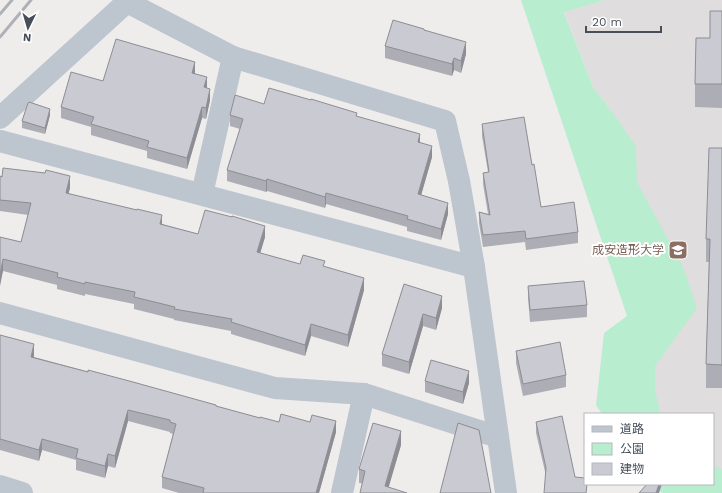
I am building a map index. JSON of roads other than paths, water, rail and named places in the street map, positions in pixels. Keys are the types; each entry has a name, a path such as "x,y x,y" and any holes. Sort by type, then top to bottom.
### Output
{"street":[{"path":"0,118 128,2 233,57 445,121 459,181 474,266 506,493"},
{"path":"202,194 233,57"},
{"path":"0,141 474,266"},
{"path":"0,313 275,388 364,394 498,437"},
{"path":"342,493 364,394"},
{"path":"0,486 22,493"}],"railway":[{"path":"0,14 12,0"},
{"path":"0,37 31,0"}],"place":[{"name":"成安造形大学","path":"678,250"}]}
